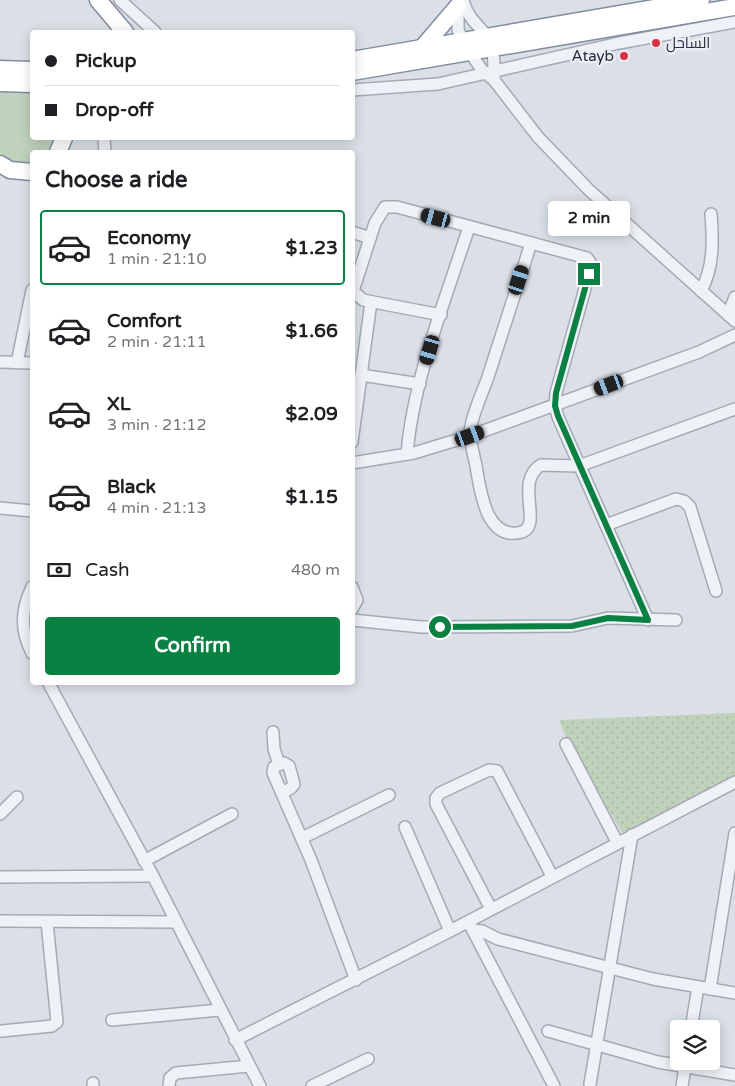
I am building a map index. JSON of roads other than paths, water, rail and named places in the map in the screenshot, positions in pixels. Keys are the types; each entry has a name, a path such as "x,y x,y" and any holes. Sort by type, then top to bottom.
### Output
{"highway":[{"path":"98,0 123,30"},
{"path":"490,43 701,0"},
{"path":"422,48 461,2"},
{"path":"355,71 490,43 735,7"},
{"path":"355,59 422,48 467,47"},
{"path":"0,69 30,80"},
{"path":"0,83 30,81"},
{"path":"0,164 10,170 30,172"}],"street":[{"path":"120,0 151,30"},
{"path":"461,2 470,18 490,43 491,76"},
{"path":"461,2 457,26 467,47 558,159 731,318"},
{"path":"355,90 438,84 491,76 619,43 735,22"},
{"path":"355,285 378,216 385,207 397,207 587,258 590,262 555,406 579,466 648,620"},
{"path":"701,291 712,262 711,214"},
{"path":"407,454 410,424 420,384 469,227"},
{"path":"355,233 370,238"},
{"path":"531,243 470,436 483,507 492,521 505,530 522,532 530,525 532,518 528,488 531,477 537,467 546,464 579,466 735,409"},
{"path":"355,293 363,300 441,315"},
{"path":"731,318 735,297"},
{"path":"17,363 30,300"},
{"path":"355,420 371,302"},
{"path":"355,463 407,454 470,436 699,352 735,335"},
{"path":"0,362 30,364"},
{"path":"361,375 420,384"},
{"path":"606,525 676,499 684,500 690,507 716,591"},
{"path":"0,508 30,511"},
{"path":"30,592 22,618 30,649"},
{"path":"355,620 421,627 572,626 608,618 676,620"},
{"path":"50,685 153,876 260,1086"},
{"path":"273,732 274,749 279,764"},
{"path":"566,744 617,842"},
{"path":"282,793 291,788 294,781 287,764 279,764 274,767 273,773 302,838 356,980"},
{"path":"491,909 436,804 436,798 440,793 489,770 497,770 552,876"},
{"path":"235,1040 450,931 471,926 491,909 735,782"},
{"path":"302,838 390,795"},
{"path":"0,814 17,797"},
{"path":"144,861 232,814"},
{"path":"405,827 450,931"},
{"path":"710,989 735,833"},
{"path":"590,1084 632,835"},
{"path":"0,877 61,879 153,876"},
{"path":"0,921 176,922"},
{"path":"2,1031 52,1026 57,1022 47,922"},
{"path":"471,926 498,939 610,968 735,993"},
{"path":"471,926 554,1086"},
{"path":"692,1020 698,987"},
{"path":"112,1020 220,1010"},
{"path":"548,1031 597,1046 670,1061"},
{"path":"312,1086 368,1059"},
{"path":"169,1086 170,1078 176,1073 249,1066"},
{"path":"682,1086 685,1070"},
{"path":"715,1070 735,1074"}],"place":[{"name":"الساحل","path":"656,43"},
{"name":"Atayb","path":"624,56"}]}
